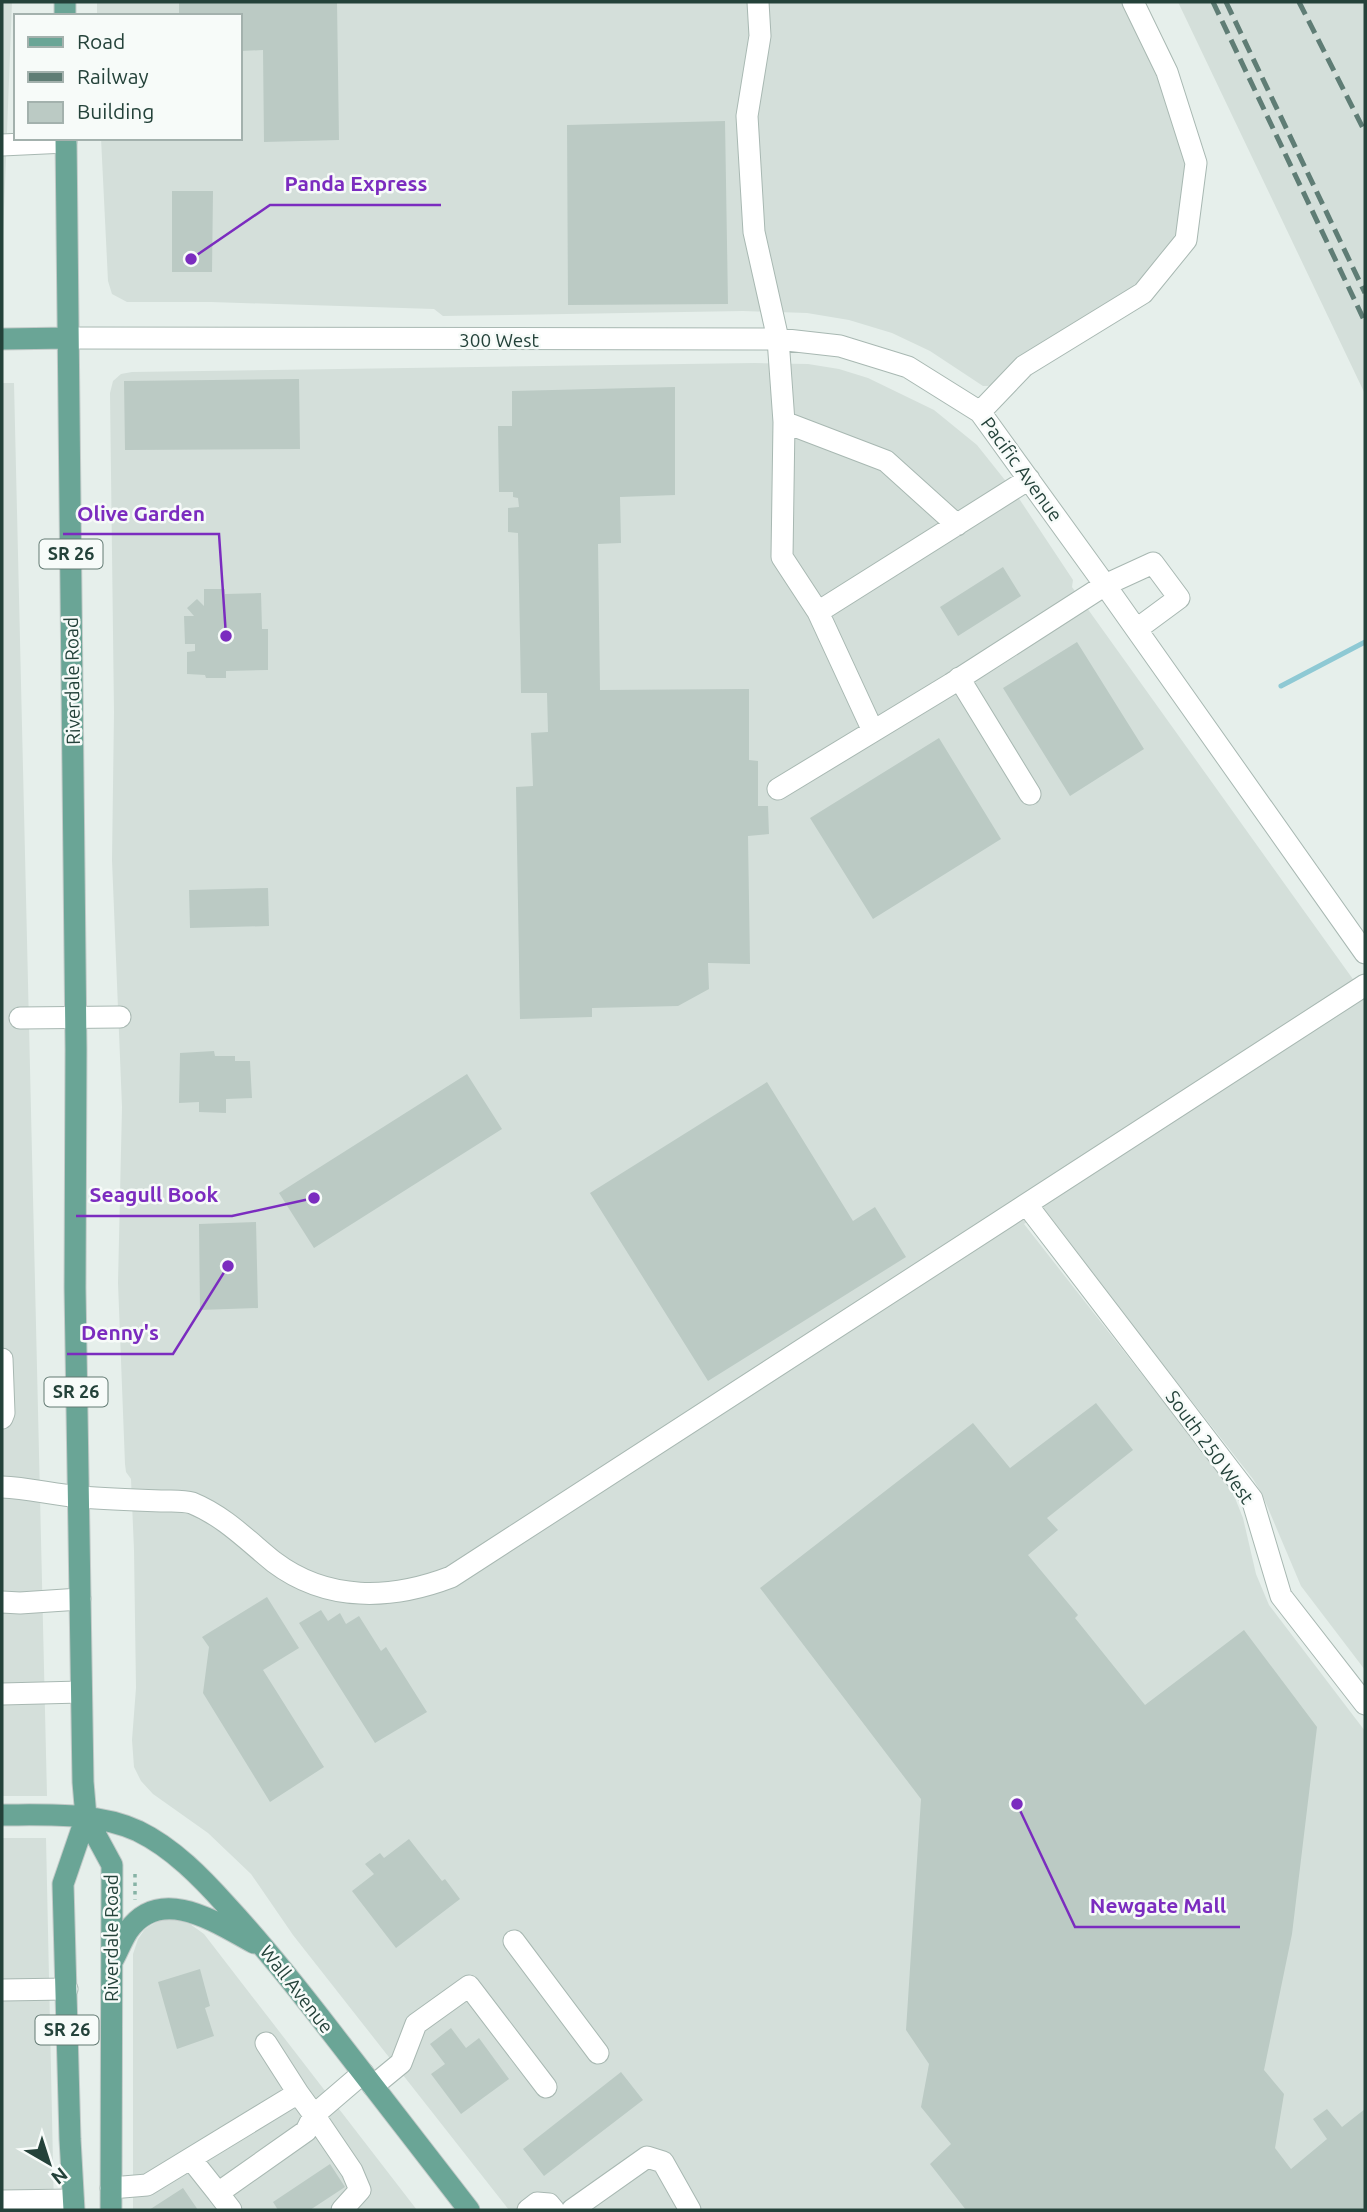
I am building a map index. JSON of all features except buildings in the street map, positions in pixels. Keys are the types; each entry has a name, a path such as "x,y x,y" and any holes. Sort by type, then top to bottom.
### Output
{"main road":[{"name":"SR 26","path":"66,140 68,338"},
{"name":"300 West","path":"2,339 68,338"},
{"name":"Riverdale Road","path":"68,338 76,1018"},
{"name":"SR 26","path":"74,2205 63,1884 86,1817 77,1497 76,1018"},
{"name":"Wall Avenue","path":"2,1815 86,1817 118,1824 155,1841 204,1881 267,1950 469,2210"},
{"name":"Riverdale Road","path":"86,1817 112,1865 111,2210"},
{"path":"111,1965 135,1922 162,1909 183,1909 206,1917 267,1950"}],"street":[{"path":"758,2 760,36 747,116 754,232 778,340 784,422 782,557 818,612 873,731"},
{"name":"Pacific Avenue","path":"1133,2 1167,72 1196,163 1186,240 1143,293 1024,366 980,412 1365,953"},
{"path":"2,145 66,140"},
{"name":"300 West","path":"68,338 778,340 840,345 908,368 980,412"},
{"path":"784,422 886,461 957,524"},
{"path":"818,612 1029,479"},
{"path":"778,789 1105,585 1153,562 1179,598 1137,629"},
{"path":"959,678 1030,794"},
{"path":"2,1487 77,1497 190,1502 223,1520 293,1573 332,1590 360,1595 392,1594 423,1588 451,1577 1365,985"},
{"path":"20,1018 120,1017"},
{"name":"South 250 West","path":"1027,1205 1252,1499 1281,1596 1365,1704"},
{"path":"2,1359 2,1418"},
{"path":"2,1602 80,1600"},
{"path":"2,1694 81,1692"},
{"path":"513,1941 598,2053"},
{"path":"218,2193 306,2131 314,2115 368,2080 401,2063 416,2024 468,1986 546,2087"},
{"path":"2,1990 66,1989"},
{"path":"266,2043 352,2171 360,2190 342,2210"},
{"path":"111,2188 147,2185 298,2092"},
{"path":"572,2210 647,2157 663,2162 690,2210"},
{"path":"191,2159 231,2210"},
{"path":"2,2201 74,2205"},
{"path":"528,2210 537,2203 549,2204 554,2210"}],"path":[{"path":"135,1874 135,1905"}],"shaded area":[{"path":"2,2 12,2 2,262"},
{"path":"97,2 1122,2 1187,141 1187,224 1149,277 1014,363 993,385 988,386 983,386 930,351 892,333 849,320 807,313 743,311 443,316 434,309 127,302 112,294 108,281 101,140 242,140 242,14 97,14"},
{"path":"1178,2 1365,2 1365,394"},
{"path":"808,364 839,369 868,378 934,410 977,445 1016,494 1073,580 1072,587 1365,996 1365,1670 1301,1586 1253,1479 1044,1209 1024,1224 1231,1488 1243,1518 1256,1574 1269,1605 1365,1731 1365,2210 509,2210 293,1935 251,1874 208,1833 153,1794 141,1781 134,1767 134,1550 131,1479 125,1464 118,1283 122,1107 112,860 114,712 110,393 113,381 121,374 132,372"},
{"path":"2,383 14,383 47,1796 2,1796"},
{"path":"2,1838 46,1838 54,2210 2,2210"},
{"path":"172,1919 190,1924 204,1934 417,2210 133,2210 133,1954 145,1929 158,1921"}],"waterway":[{"path":"1281,686 1365,642"}],"railway":[{"path":"1213,2 1365,322"},
{"path":"1226,2 1365,293"},
{"path":"1299,2 1365,132"}],"place":[{"name":"Panda Express","path":"191,259"},
{"name":"Olive Garden","path":"226,636"},
{"name":"Seagull Book","path":"314,1198"},
{"name":"Denny's","path":"228,1266"},
{"name":"Newgate Mall","path":"1017,1804"}]}
